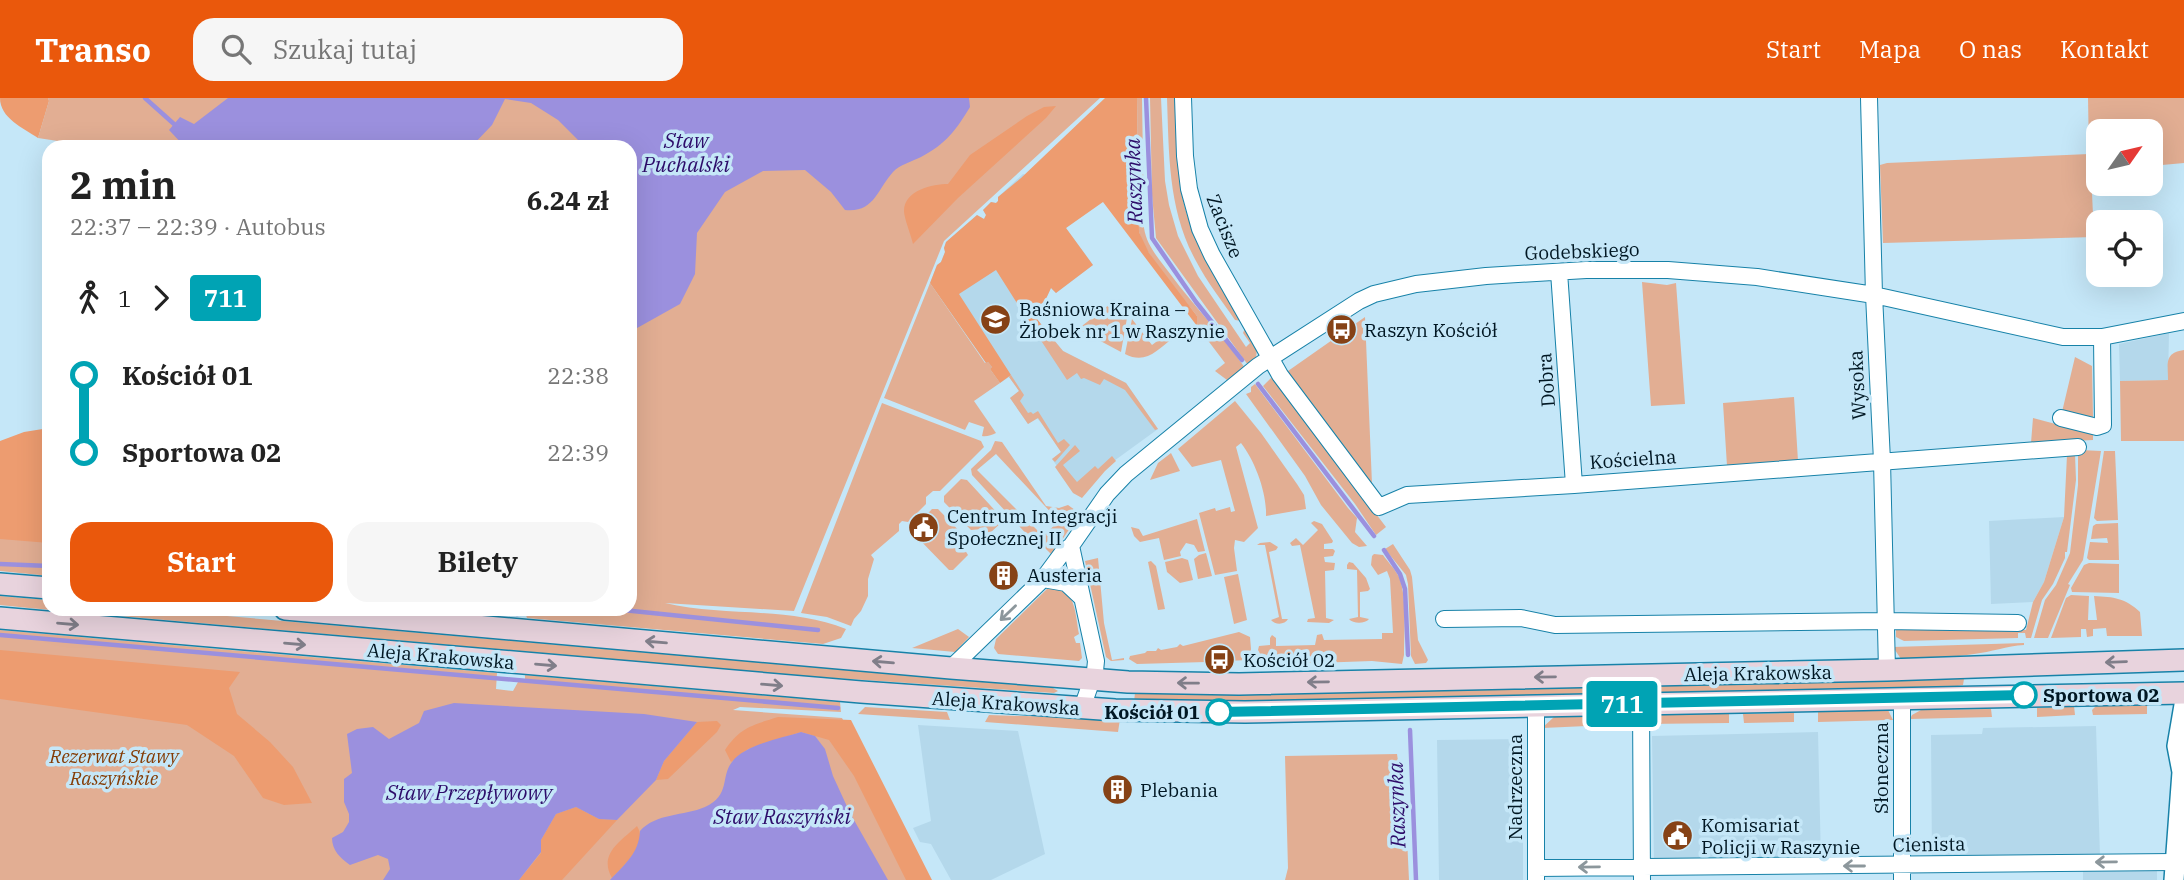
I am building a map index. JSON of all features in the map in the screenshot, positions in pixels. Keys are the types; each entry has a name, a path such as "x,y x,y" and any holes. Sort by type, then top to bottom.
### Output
{"main road":[{"path":"0,584 42,587"},
{"name":"Aleja Krakowska","path":"364,616 950,668 1092,679 1217,684 1887,670 2184,660"},
{"name":"Aleja Krakowska","path":"0,618 861,692 1082,708 1245,712 2184,692"}],"street":[{"name":"Zacisze","path":"1183,98 1187,179 1197,221 1214,261 1271,357"},
{"name":"Wysoka","path":"1869,98 1887,670"},
{"name":"Godebskiego","path":"950,668 1042,579 1063,552 1072,547 1102,499 1126,474 1271,357 1331,317 1374,294 1416,284 1559,272 1668,270 1757,278 1874,295 2063,337 2102,337 2184,321"},
{"name":"Dobra","path":"1559,272 1574,485"},
{"path":"2062,418 2097,427 2103,425 2102,337"},
{"name":"Kościelna","path":"1271,357 1283,379 1378,507 1407,495 2078,447"},
{"path":"1072,547 1096,664 1082,708"},
{"path":"1042,579 1066,583 1082,598"},
{"path":"1444,619 1521,618 1555,625 1885,621 2018,623"},
{"name":"Słoneczna","path":"1902,697 1902,873"},
{"path":"1640,703 1642,873"},
{"name":"Nadrzeczna","path":"1536,705 1536,874 1642,873"},
{"path":"2174,871 2183,770 2177,746 2184,705"},
{"name":"Cienista","path":"1642,873 2174,871"}],"shaded area":[{"path":"0,98 48,98 38,138 8,117"},
{"path":"1105,98 1137,98 1139,232 1149,253 1197,316 1197,326 1103,202 1066,228 1093,265 1056,293 1051,288 1045,301 1031,311 1044,328 1036,333 996,270 959,294 1011,375 1000,383 990,369 992,367 986,363 930,283 945,252 946,242 977,215 984,219 986,215 983,210 991,202 996,203 998,197"},
{"path":"1056,106 913,244 904,211 905,204 914,193 927,187 948,184 970,155 1027,116 1044,107"},
{"name":"Baśniowa Kraina – Żłobek nr 1 w Raszynie","path":"1023,174 1103,201 1066,228 1093,265 1056,293 1051,288 1045,301 1031,312 1063,351 1126,383 1158,429 1074,490 1052,459 1061,452 1042,424 1037,418 1028,424 1010,398 1019,391 1009,377 1000,383 930,283 945,252 946,242 977,215 984,219 986,215 983,210 991,202 996,203 998,197"},
{"path":"2169,333 2168,380 2120,381 2119,344"},
{"path":"42,429 42,542 0,539 0,441 24,432"},
{"path":"2064,517 2044,582 2033,602 1991,604 1989,521"},
{"path":"0,650 240,672 229,688 237,714 270,742 293,767 312,803 284,805 263,798 234,756 187,725 0,699"},
{"path":"778,717 851,720 932,880 906,880 854,776 829,740 801,732 748,749 731,762 725,750 736,736 754,725"},
{"path":"717,721 721,725 717,732 668,779 656,780 664,761 697,722"},
{"path":"918,725 1018,731 1045,854 991,880 951,880 931,844 920,842 913,828 931,821"},
{"path":"2096,726 2100,856 1932,860 1931,735 1982,734 1983,728"},
{"path":"1818,732 1821,861 1654,862 1652,736"},
{"path":"1523,739 1523,880 1439,880 1437,740"},
{"path":"576,807 599,819 617,820 562,880 519,880 541,853 541,840 556,814"},
{"path":"637,826 640,833 638,847 612,878 608,869 610,855 618,843"},
{"path":"2157,867 2157,880 2083,880 2083,868"}],"green space":[{"path":"48,98 1100,98 944,241 794,611 665,603 710,610 802,617 846,629 841,638 823,644 527,618 526,616 637,616 637,140 51,140 38,138"},
{"path":"1137,98 1142,98 1146,235 1158,259 1245,368 1227,380 1215,371 1225,363 1197,326 1197,316 1156,265 1139,232"},
{"path":"1150,98 1161,98 1165,181 1178,236 1198,276 1246,347 1250,343 1243,333 1246,326 1257,350 1256,357 1248,365 1156,238 1152,195"},
{"path":"1167,98 1177,98 1179,175 1193,233 1242,321 1235,320 1205,276 1180,222 1172,182"},
{"path":"2088,98 2184,98 2184,163 2163,165 2163,119 2088,119"},
{"path":"2086,154 2086,196 2092,196 2093,210 2086,210 2086,237 1883,243 1880,165"},
{"path":"1642,282 1667,285 1676,283 1685,404 1651,406"},
{"path":"930,283 985,363 988,362 992,367 990,369 1000,383 974,401 996,433 994,434 982,436 984,427 969,422 965,430 884,398"},
{"path":"1114,301 1127,318 1121,352 1078,329"},
{"path":"1365,317 1372,484 1304,397 1288,371"},
{"path":"1132,319 1152,345 1172,330 1175,334 1151,355 1132,357 1125,354"},
{"path":"1044,328 1063,351 1126,383 1158,429 1155,430 1125,390 1104,379 1100,385 1081,379 1077,373 1067,380 1036,333"},
{"path":"2184,350 2184,441 2121,441 2120,381 2168,380 2170,356"},
{"path":"2075,357 2092,366 2093,417 2062,412"},
{"path":"1011,375 1024,395 1020,401 1028,413 1038,411 1058,443 1064,439 1070,445 1055,462 1052,459 1061,452 1038,418 1028,424 1010,398 1019,391 1009,377"},
{"path":"1272,377 1386,527 1376,535 1263,386"},
{"path":"1255,384 1357,518 1355,532 1367,546 1359,547 1352,543 1321,505 1305,476 1246,394 1251,392 1251,387"},
{"path":"1794,397 1798,461 1727,466 1723,403"},
{"path":"1235,401 1297,484 1304,495 1306,509 1266,516 1259,478 1241,443 1236,447 1258,528 1244,542 1235,540 1237,571 1215,575 1199,513 1230,507 1231,512 1235,511 1221,460 1192,467 1178,449"},
{"path":"882,403 981,441 984,447 940,491 933,491 926,497 926,504 908,522 902,521 899,531 871,555 874,559 868,579 868,596 851,626 827,617 801,613"},
{"path":"2033,418 2093,434 2093,440 2031,443"},
{"path":"995,441 1002,442 1046,506 1059,508 1068,505 1075,510 1068,519 1072,525 1052,555 1038,541 1032,540 972,475 971,469 991,450","holes":["996,454 1059,521 1043,536 977,470"]},
{"path":"1075,445 1080,451 1063,465 1077,482 1095,466 1098,469 1112,456 1116,461 1082,498 1073,493 1055,467"},
{"path":"2080,450 2101,451 2083,560 2068,584 2070,585 2048,638 2034,638 2045,600 2056,585 2070,553"},
{"path":"2104,451 2115,451 2118,520 2097,521 2094,518"},
{"path":"1171,453 1180,471 1150,480 1158,463"},
{"path":"2075,454 2076,480 2067,552 2053,584 2042,600 2031,638 2026,638 2025,633 2018,633 2018,638 1904,641 1896,637 1896,630 1900,627 1907,627 1908,630 2026,630 2033,602 2044,582 2064,517 2067,455"},
{"path":"42,455 42,575 0,571 0,465"},
{"path":"961,479 967,480 1001,517 1002,522 990,533 982,529 971,530 944,502 944,496"},
{"path":"932,509 938,509 965,537 963,547 968,555 953,570 949,570 914,534 914,528"},
{"path":"1197,519 1205,551 1198,552 1194,545 1186,543 1180,552 1181,556 1164,560 1159,538 1140,542 1131,527 1139,529 1143,536"},
{"path":"1314,521 1322,524 1333,541 1324,544 1324,549 1335,551 1333,556 1324,557 1325,562 1335,563 1334,570 1325,571 1326,618 1334,620 1329,623 1307,622 1308,619 1315,618 1300,545 1292,546 1290,543 1296,538 1303,545 1318,530 1311,523"},
{"path":"2118,523 2119,560 2089,560 2087,558 2090,542 2108,543 2107,538 2091,539 2093,526"},
{"path":"1270,542 1278,547 1269,552 1282,619 1288,619 1280,624 1271,620 1279,617 1265,545 1257,545"},
{"path":"1393,544 1412,577 1418,640 1428,660 1426,663 1415,664 1411,656 1406,575 1385,549"},
{"path":"1206,553 1212,576 1198,579 1194,559"},
{"path":"1374,554 1383,555 1402,585 1405,615 1402,664 1372,661 1264,661 1258,650 1259,646 1270,645 1272,635 1276,638 1276,646 1315,645 1317,635 1322,634 1324,640 1382,639 1382,633 1393,633 1390,579 1387,571 1378,575 1371,565"},
{"path":"1098,558 1104,623 1112,660 1124,660 1111,661 1106,657 1085,561"},
{"path":"1182,558 1188,560 1193,580 1180,583 1167,572 1165,562"},
{"path":"1151,561 1156,566 1165,609 1158,610 1148,562"},
{"path":"1349,562 1366,578 1370,589 1360,592 1360,617 1369,619 1362,623 1349,619 1358,617 1357,570 1347,569"},
{"path":"2119,564 2119,593 2072,592 2071,588 2084,565"},
{"path":"1238,574 1247,620 1234,624 1224,577"},
{"path":"1048,588 1064,591 1072,602 1079,634 1074,637 1076,643 1080,643 1082,658 1079,661 998,654 994,648 996,639"},
{"path":"2071,595 2089,596 2088,620 2097,620 2094,596 2124,601 2140,612 2142,636 2107,636 2106,628 2093,629 2093,636 2087,637 2086,629 2081,629 2081,637 2051,638 2066,598"},
{"path":"0,596 42,599 42,609 0,605"},
{"path":"120,616 226,616 1053,688 1058,691 1054,693 805,676"},
{"path":"958,629 969,637 955,652 912,648"},
{"name":"Rezerwat Stawy Raszyńskie","path":"0,630 497,673 496,689 513,691 518,682 525,679 525,675 840,702 841,712 740,707 733,710 842,718 928,880 0,880"},
{"path":"1239,632 1250,637 1249,660 1225,661 1225,658 1217,658 1217,661 1206,662 1137,664 1129,659 1130,656 1156,651 1158,648 1161,650 1180,644 1183,646"},
{"path":"2024,643 1980,653 1938,658 1901,659 1893,647"},
{"path":"1964,679 1963,685 1947,688 1272,703 1134,702 1135,693 1226,695"},
{"path":"2147,705 2147,714 2093,715 2092,710 2096,706"},
{"path":"2074,706 2075,715 2037,717 2037,708"},
{"path":"865,707 947,712 950,720 858,714"},
{"path":"1991,709 1992,717 1910,719 1921,710"},
{"path":"1888,710 1893,720 1818,722 1818,712"},
{"path":"1654,712 1729,713 1729,723 1646,724"},
{"path":"1794,713 1794,722 1744,723 1743,714"},
{"path":"989,715 1120,719 1118,732 985,722"},
{"path":"1623,716 1632,724 1542,728 1554,717"},
{"path":"1397,754 1406,817 1409,880 1285,880 1288,868 1285,756"}],"water":[{"name":"Staw Puchalski","path":"228,98 969,98 970,107 944,142 921,157 902,165 874,199 862,208 845,210 831,192 805,170 763,171 725,192 697,233 695,274 680,304 637,328 637,140 578,140 558,120 531,103 505,99 492,125 478,140 178,140 169,130 180,117 194,124"},
{"name":"Staw Przepływowy","path":"454,703 644,714 697,722 664,761 656,780 617,820 599,819 576,807 556,814 541,840 541,852 519,880 383,880 390,869 388,859 378,855 350,865 337,853 332,838 343,832 349,822 344,802 344,779 352,773 347,734 357,729 373,727 389,739 419,723 424,711"},
{"name":"Staw Raszyński","path":"801,732 815,736 825,749 833,776 850,813 888,880 610,880 630,858 637,846 640,831 647,825 662,818 705,807 719,797 728,768 738,756 764,743"}],"waterway":[{"path":"145,98 174,124"},
{"name":"Raszynka","path":"1146,98 1152,238 1196,302 1242,360"},
{"name":"Raszynka","path":"1258,384 1374,536"},
{"name":"Raszynka","path":"1384,550 1400,574 1405,589 1408,655"},
{"path":"0,564 42,566"},
{"path":"637,611 818,630"},
{"path":"0,635 838,708"},
{"name":"Raszynka","path":"1410,730 1416,880"}],"bus line":[{"name":"711","path":"1219,712 2024,695"}],"place":[{"name":"Baśniowa Kraina – Żłobek nr 1 w Raszynie","path":"996,320"},
{"name":"Raszyn Kościół","path":"1341,330"},
{"name":"Centrum Integracji Społecznej II","path":"924,527"},
{"name":"Austeria","path":"1004,575"},
{"name":"Kościół 02","path":"1220,660"},
{"name":"Sportowa 02","path":"2024,695"},
{"name":"Kościół 01","path":"1219,712"},
{"name":"Plebania","path":"1117,790"},
{"name":"Komisariat Policji w Raszynie","path":"1678,836"}]}
